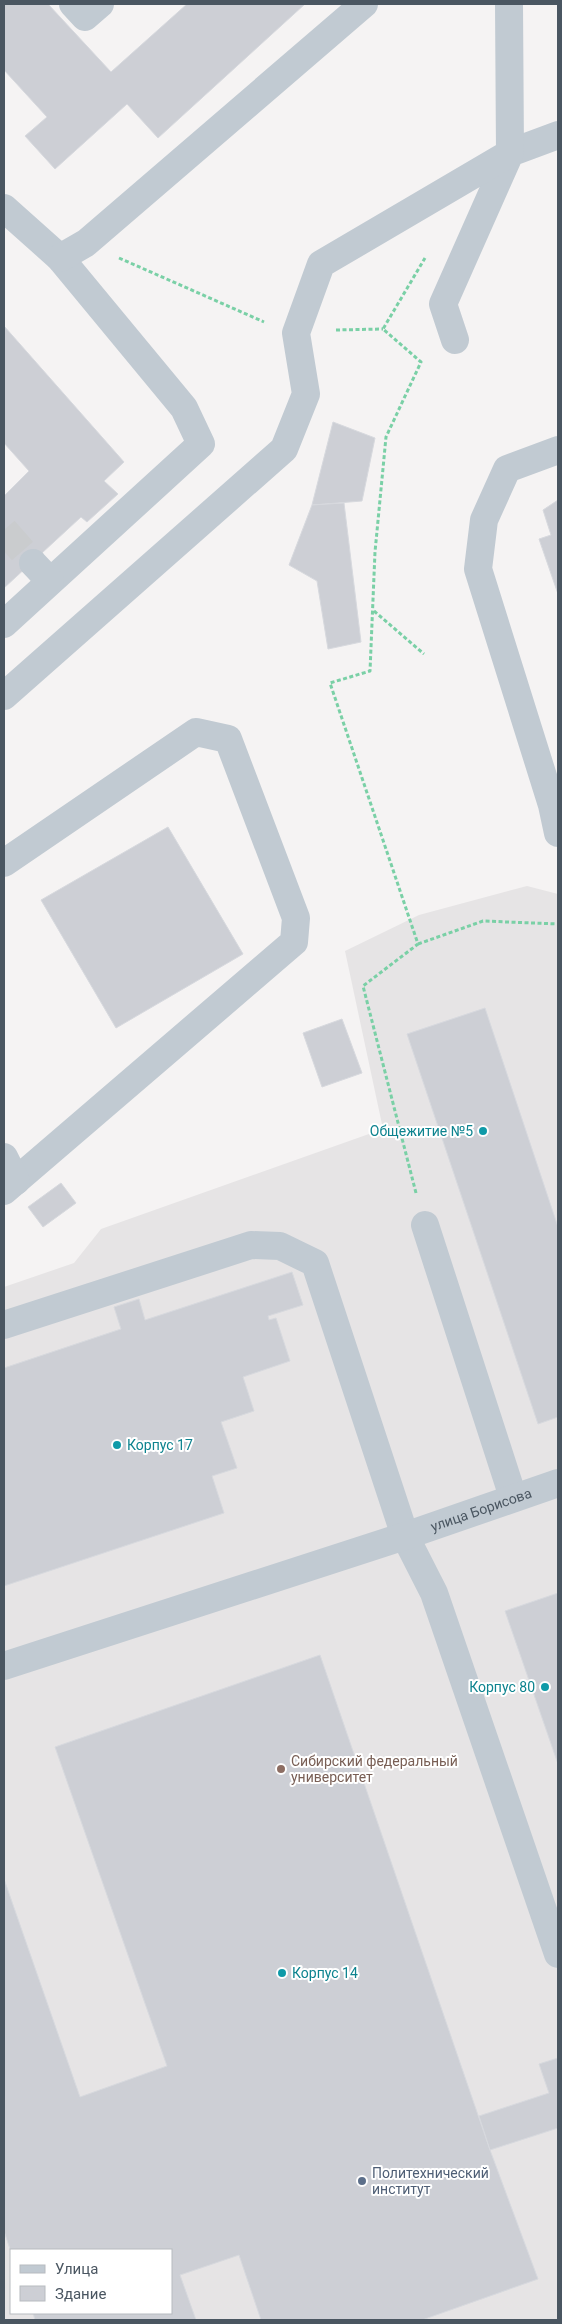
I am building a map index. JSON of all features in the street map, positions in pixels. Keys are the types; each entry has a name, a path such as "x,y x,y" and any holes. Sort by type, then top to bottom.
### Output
{"street":[{"path":"73,4 85,16 100,4"},
{"path":"60,258 86,243 364,4"},
{"path":"455,340 443,304 510,153 509,4"},
{"path":"4,696 284,449 306,394 296,333 321,264 510,153 558,134"},
{"path":"4,208 60,258 184,408 201,444 41,572 4,624"},
{"path":"558,450 507,469 484,520 478,569 549,796 558,833"},
{"path":"4,863 196,732 228,738 296,918 294,942 8,1176"},
{"path":"425,1225 512,1497"},
{"path":"4,1324 251,1245 280,1246 315,1262 405,1536 434,1593 558,1954"},
{"name":"улица Борисова","path":"4,1666 405,1536 512,1497 558,1483"}],"path":[{"path":"86,243 270,325"},
{"path":"384,329 429,251"},
{"path":"336,330 384,329 421,362 386,437 375,552 370,671 330,683 418,944"},
{"path":"374,610 424,654"},
{"path":"425,1225 363,986 418,944 483,921 558,924"}],"shaded area":[{"name":"Сибирский федеральный университет","path":"527,886 558,894 558,2320 4,2320 4,1287 74,1263 101,1229 383,1129 345,951 419,915"}],"building":[{"path":"4,4 48,4 111,72 187,4 305,4 158,138 127,104 55,169 25,136 47,117 4,70"},
{"path":"4,326 124,462 104,481 118,494 87,522 81,517 4,588 4,496 29,471 4,443"},
{"path":"333,422 375,438 362,501 312,505"},
{"path":"558,500 558,594 539,539 551,535 543,510"},
{"path":"344,503 361,642 328,649 317,581 289,565 312,505"},
{"path":"168,827 243,954 116,1028 41,900"},
{"name":"Общежитие №5","path":"485,1008 558,1227 558,1417 538,1424 407,1034"},
{"path":"342,1019 362,1073 322,1087 303,1033"},
{"path":"61,1183 76,1203 43,1227 28,1207"},
{"name":"Корпус 17","path":"292,1272 303,1305 268,1316 269,1320 276,1318 290,1361 243,1377 254,1411 221,1422 237,1468 212,1476 224,1513 4,1586 4,1368 121,1329 114,1307 139,1299 145,1320"},
{"name":"Корпус 80","path":"558,1593 558,1764 505,1611"},
{"name":"Корпус 14","path":"320,1655 490,2150 538,2279 422,2320 261,2320 239,2255 180,2275 196,2320 35,2320 33,2314 172,2314 172,2249 10,2249 4,2231 4,1879 80,2097 167,2066 55,1747"},
{"path":"558,2058 558,2128 490,2150 479,2116 549,2093 539,2064"}],"tunnel":[{"path":"4,530 33,563"}],"place":[{"name":"Общежитие №5","path":"483,1131"},
{"name":"Корпус 17","path":"117,1445"},
{"name":"Корпус 80","path":"545,1687"},
{"name":"Сибирский федеральный университет","path":"281,1769"},
{"name":"Корпус 14","path":"282,1973"},
{"name":"Политехнический институт","path":"362,2181"}]}
